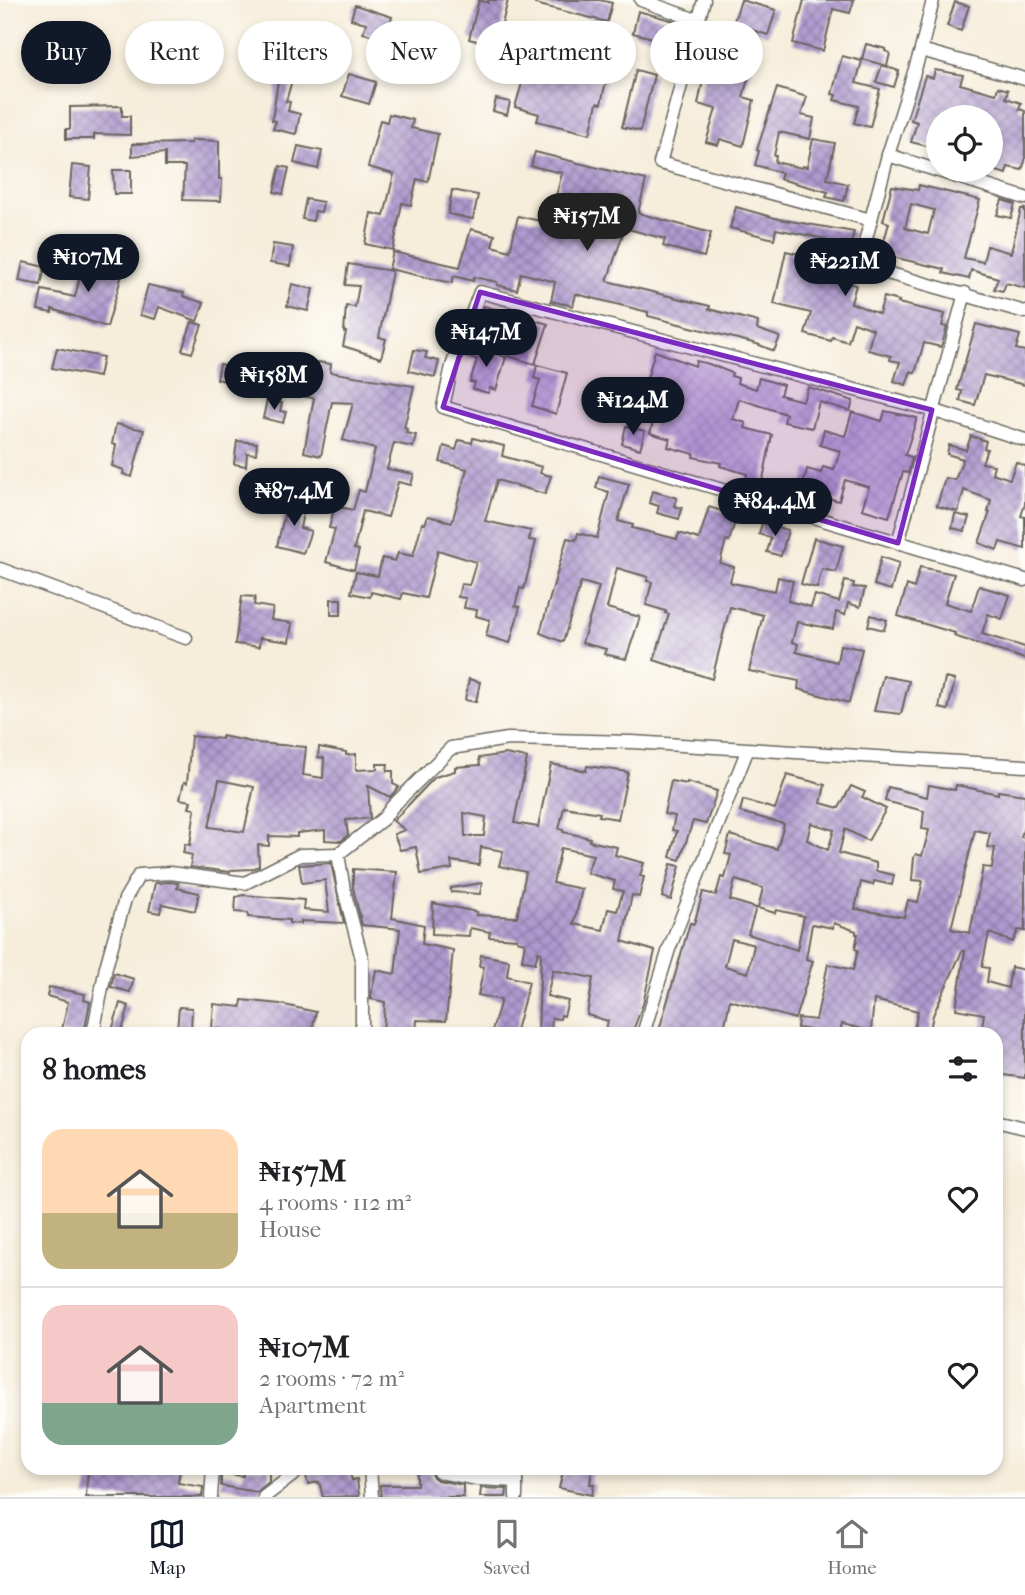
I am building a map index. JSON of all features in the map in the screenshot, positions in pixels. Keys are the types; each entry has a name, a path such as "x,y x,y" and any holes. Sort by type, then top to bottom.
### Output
{"street":[{"path":"641,0 699,21 704,0"},
{"path":"933,0 859,265 1025,312"},
{"path":"920,50 1025,79"},
{"path":"682,84 660,163 871,219"},
{"path":"888,155 1025,198"},
{"path":"1025,440 932,410 480,292 452,366 443,407 1025,580"},
{"path":"898,543 965,293"},
{"path":"0,569 186,638"},
{"path":"94,1027 106,967 125,899 139,875 170,873 245,883 300,855 338,854 384,818 451,748 508,740 632,742 1025,766"},
{"path":"645,1027 668,949 747,751"},
{"path":"338,854 344,890 362,959 362,1027"},
{"path":"1003,1123 1025,1128"},
{"path":"211,1497 213,1475"},
{"path":"264,1497 293,1475"},
{"path":"370,1475 372,1497"},
{"path":"456,1475 478,1479 516,1475 516,1497"}],"highlighted area":[{"path":"480,292 932,410 898,543 443,407"}],"building":[{"path":"479,0 488,3 488,0 508,0 503,21 475,21 475,41 469,39"},
{"path":"535,0 600,0 612,3 607,21 535,4"},
{"path":"741,0 776,10 768,35 763,33 763,21 734,21"},
{"path":"804,0 854,0 850,13 833,9 823,51 793,43"},
{"path":"955,2 969,6 961,31 947,26"},
{"path":"355,5 392,17 391,21 366,23 351,19"},
{"path":"638,11 674,21 650,21 650,37 636,34"},
{"path":"866,44 886,49 885,51 890,53 887,66 862,59"},
{"path":"842,56 862,61 856,83 880,89 870,127 854,123 859,106 834,100 836,95 832,94"},
{"path":"882,65 899,71 894,87 876,82"},
{"path":"636,70 650,74 652,84 640,131 622,127 633,84 636,84"},
{"path":"935,70 963,75 960,84 996,94 998,87 1008,90 1006,98 1021,103 1019,109 1025,111 1025,161 1022,170 1008,167 1006,174 1003,173 1003,105 926,105 926,146 911,142 917,122 911,120 925,76 933,78"},
{"path":"352,75 366,79 366,84 375,84 369,104 342,96 346,84 352,84"},
{"path":"277,84 291,84 286,101 290,102 288,111 300,114 296,134 273,129 276,121 272,120"},
{"path":"522,84 605,84 601,104 597,103 590,134 537,121 539,114 515,107"},
{"path":"702,84 746,84 743,97 754,100 743,146 720,139 718,145 706,142 716,109 698,104"},
{"path":"777,88 807,97 801,115 814,118 810,139 779,132 775,162 807,167 813,139 835,143 827,179 848,184 844,201 826,197 828,192 780,179 782,173 755,165 759,151 757,150"},
{"path":"496,99 510,102 507,115 493,111"},
{"path":"122,106 122,116 130,116 130,135 94,134 94,139 66,139 66,129 70,129 70,107"},
{"path":"389,114 413,120 411,128 438,134 428,182 417,179 411,205 402,203 393,250 365,244 371,213 384,216 394,174 368,167 380,120 387,122"},
{"path":"191,140 219,141 221,201 183,200 185,166 165,166 165,153 132,156 132,144 191,143"},
{"path":"298,146 322,151 318,169 294,163"},
{"path":"535,152 646,180 638,213 711,233 704,257 663,246 665,239 617,226 623,204 591,196 585,218 624,231 607,281 710,306 709,309 758,322 757,329 780,337 774,351 757,344 648,316 648,312 576,294 573,306 551,301 555,282 521,273 517,290 474,277 473,281 454,276 452,283 389,269 393,252 460,267 471,229 495,235 492,246 510,251 518,216 549,223 562,173 531,166"},
{"path":"72,165 91,167 88,199 69,197"},
{"path":"280,166 289,168 283,194 274,192"},
{"path":"113,170 131,170 131,194 114,194"},
{"path":"919,185 980,200 964,258 983,262 987,246 1011,253 1021,209 1025,209 1025,288 1006,283 1003,291 994,289 998,278 971,270 969,279 943,273 944,269 881,252 889,223 883,221 892,186 918,190","holes":["911,204 934,210 928,234 905,228"]},
{"path":"452,190 478,195 473,219 448,214"},
{"path":"306,199 323,202 321,212 315,211 313,221 302,219"},
{"path":"1002,200 1015,204 1011,218 997,215"},
{"path":"736,207 779,219 854,232 840,281 856,285 851,303 879,314 884,297 945,314 942,326 947,327 941,347 924,343 915,373 911,371 906,385 894,381 900,362 890,360 891,356 868,350 873,329 854,322 848,342 832,337 831,341 805,334 811,313 774,304 786,251 807,256 803,274 830,281 839,250 824,247 826,239 776,229 774,239 730,228"},
{"path":"273,244 293,247 290,266 270,263"},
{"path":"84,259 124,268 107,327 52,309 52,313 38,310 42,290 75,297"},
{"path":"23,262 45,267 41,285 19,281"},
{"path":"348,264 392,271 379,337 386,339 381,358 343,346 346,306 355,307 359,286 345,285"},
{"path":"292,284 313,289 308,311 287,306"},
{"path":"148,285 184,293 183,296 204,303 197,321 159,307 155,319 140,315"},
{"path":"484,306 548,324 535,364 508,356 514,338 476,327"},
{"path":"192,322 202,325 192,353 182,350"},
{"path":"976,324 1020,335 1016,349 1025,351 1025,385 984,375 975,405 960,401 962,391 957,390"},
{"path":"469,346 506,357 496,390 490,388 488,393 473,389 475,383 470,382 477,359 465,357"},
{"path":"57,348 103,357 99,377 52,368"},
{"path":"414,350 427,352 425,358 439,361 435,377 409,371"},
{"path":"655,351 695,366 696,361 709,364 732,373 731,376 738,378 737,383 756,389 759,378 783,385 780,395 803,401 808,387 853,401 850,411 819,402 812,428 784,422 786,414 739,399 733,419 746,423 745,428 772,435 762,484 746,480 747,474 720,466 721,463 693,457 694,454 668,447 670,439 650,433 656,412 630,405 627,416 598,408 605,382 643,392"},
{"path":"318,362 331,364 330,372 414,386 404,428 407,429 406,433 416,435 413,447 394,443 387,469 414,474 411,485 398,482 388,517 363,511 354,549 359,550 354,570 326,562 335,529 329,528 335,506 353,510 359,490 365,492 375,449 343,440 353,403 332,402 321,456 304,452 314,398 306,397 311,372 317,373"},
{"path":"220,364 242,369 238,384 217,379"},
{"path":"537,365 567,373 556,414 532,406 540,380 534,378"},
{"path":"267,400 282,403 280,411 286,412 283,423 263,418"},
{"path":"885,411 917,418 905,455 912,457 908,473 903,472 889,517 862,509 869,487 845,480 839,501 815,495 814,499 803,496 807,469 821,473 823,467 834,470 840,451 820,445 824,430 845,436 852,412 882,421"},
{"path":"116,424 144,430 132,477 123,474 124,470 112,466"},
{"path":"626,426 645,431 640,449 622,444"},
{"path":"971,436 986,441 984,448 987,449 982,463 994,465 992,473 1010,479 1016,462 1025,466 1025,504 1021,516 1025,517 1025,549 1000,542 997,550 979,543 990,512 991,500 964,490 958,512 937,506 945,478 955,480 963,459 947,454 949,445 966,450"},
{"path":"473,438 504,446 502,456 542,467 540,473 551,476 545,494 497,480 485,521 531,531 529,540 536,541 524,589 520,588 515,606 520,607 510,643 486,636 490,620 476,616 477,610 464,608 466,598 458,597 461,584 469,585 476,562 438,550 426,598 403,593 401,599 371,592 370,597 351,593 356,572 378,576 382,558 395,561 398,553 413,556 422,523 425,524 428,516 452,522 467,469 440,462 444,446 456,450 459,440 472,443"},
{"path":"237,441 257,443 256,454 247,453 246,466 234,464"},
{"path":"599,476 629,484 618,521 633,525 632,528 677,539 679,533 699,539 709,507 737,516 729,541 726,540 720,563 734,567 730,581 732,583 775,591 778,577 793,581 788,601 811,607 815,595 839,602 845,581 854,583 853,587 865,588 860,607 848,603 845,615 836,612 833,629 797,622 792,642 798,644 796,652 837,662 840,645 862,649 849,703 798,689 799,681 749,671 763,615 730,607 712,679 654,660 669,614 646,605 652,582 647,581 648,577 617,568 607,608 640,617 626,659 604,654 606,649 582,643 599,587 581,582 563,642 540,633 567,538 576,540 578,533 597,538 609,492 596,488"},
{"path":"652,491 677,498 674,506 682,508 679,519 657,513 659,506 649,503"},
{"path":"288,499 305,503 300,528 311,531 303,553 277,546"},
{"path":"955,514 969,517 965,531 952,528"},
{"path":"762,523 788,530 781,556 767,552 771,538 759,534"},
{"path":"814,538 843,546 836,572 822,569 817,588 801,584"},
{"path":"881,557 899,563 891,590 874,585"},
{"path":"920,567 954,574 945,603 971,611 979,586 1010,595 1002,619 988,614 982,634 1025,647 1025,659 954,636 955,633 898,616 907,585 914,588"},
{"path":"242,596 255,597 254,605 273,608 271,620 292,623 289,642 260,638 259,647 235,644"},
{"path":"331,599 341,599 341,615 331,615"},
{"path":"871,615 887,620 884,630 868,626"},
{"path":"883,676 909,681 901,714 874,711"},
{"path":"945,678 955,680 948,710 939,708"},
{"path":"469,679 480,682 476,702 465,700"},
{"path":"191,736 222,739 222,736 256,743 306,747 303,775 323,778 324,758 318,757 319,747 346,752 346,755 356,754 356,770 377,769 377,764 388,764 387,771 393,771 393,784 399,787 390,797 368,786 370,818 346,820 348,835 341,841 325,840 325,830 297,833 297,837 269,836 269,846 258,845 259,866 230,872 190,867 192,855 183,853 185,844 190,845 195,809 189,808 191,801 180,799 184,782 187,783","holes":["219,780 254,787 244,832 209,827"]},
{"path":"505,754 527,758 514,823 538,827 551,764 586,771 587,766 628,772 618,819 564,807 559,829 590,838 589,841 617,847 615,855 644,863 639,897 632,895 622,941 655,951 643,1004 634,1027 607,1027 608,1021 587,1015 593,978 553,970 547,996 568,1001 564,1016 561,1015 560,1019 552,1018 551,1027 538,1027 541,953 538,952 535,963 522,960 525,943 517,939 489,937 490,932 470,928 469,936 432,934 433,903 477,912 476,915 517,917 526,872 499,866 503,851 481,847 479,865 451,861 452,869 421,874 416,847 400,850 394,834 405,830 393,821 435,777 455,771 455,767 480,765 479,758","holes":["464,813 486,817 484,836 465,836","561,848 593,855 587,873 615,881 613,889 623,891 617,911 608,909 603,930 574,924 582,889 553,883"]},
{"path":"787,775 825,785 821,803 839,808 851,786 865,792 862,797 886,809 868,841 845,829 839,853 876,863 876,871 894,875 892,885 874,881 873,885 861,882 855,909 904,917 908,900 918,902 923,881 912,880 914,857 916,854 922,856 929,830 922,829 924,811 885,801 888,787 927,797 929,785 955,790 956,785 998,794 998,791 1025,795 1025,823 1021,837 1025,838 1025,931 1018,930 1013,942 989,933 982,967 989,968 987,982 1008,988 1011,967 1025,970 1025,1078 1003,1075 1003,1027 982,1027 984,1014 956,1009 965,951 962,951 933,1015 930,1027 915,1027 918,1011 874,1000 871,1027 842,1024 841,1027 797,1027 798,1018 816,1020 828,964 853,970 858,950 855,949 858,934 834,923 833,928 812,924 806,959 813,961 795,1019 730,1000 724,1027 660,1027 690,923 694,924 703,892 716,895 721,877 725,878 731,855 725,854 730,835 777,849 784,824 740,812 743,800 775,809","holes":["811,823 834,830 828,850 807,840","975,830 990,833 987,847 995,848 992,868 983,867 970,933 951,929","735,880 763,888 758,908 804,916 797,950 748,934 756,908 730,900","732,939 754,945 748,973 725,966"]},
{"path":"671,781 687,782 717,791 706,824 693,821 680,860 670,857 677,831 672,830 675,816 664,814"},
{"path":"331,863 344,923 289,923 289,920 248,917 248,913 235,912 236,897 243,895 304,900 303,910 329,912 325,880 302,883 299,865"},
{"path":"671,864 680,866 671,900 662,897"},
{"path":"353,869 397,872 392,918 424,925 422,944 453,950 446,1021 417,1020 416,1027 383,1027 385,1002 371,999 371,995 376,970 395,974 400,929 362,925 353,888"},
{"path":"155,883 178,883 177,888 199,893 195,911 162,904 160,913 149,911"},
{"path":"482,883 480,894 451,892 451,888"},
{"path":"481,955 509,960 507,976 529,982 517,1027 493,1027 501,1000 478,995 484,967 479,966"},
{"path":"114,973 134,979 130,992 111,987"},
{"path":"49,987 85,994 84,1000 90,1002 85,1027 63,1027 68,1002 47,996"},
{"path":"242,1000 280,1004 316,1012 313,1027 212,1027 214,1004 241,1007"},
{"path":"120,1003 129,1006 123,1027 113,1027"},
{"path":"179,1007 192,1008 191,1027 177,1027"},
{"path":"88,1475 179,1475 178,1483 203,1487 202,1497 86,1497"},
{"path":"221,1475 269,1475 269,1482 257,1492 221,1486"},
{"path":"350,1475 352,1480 357,1479 359,1496 323,1497 319,1482 308,1484 306,1476"},
{"path":"417,1475 432,1475 437,1480 463,1485 463,1497 381,1497 380,1485 417,1485"},
{"path":"562,1475 591,1475 590,1484 594,1484 592,1495 559,1488"},
{"path":"481,1488 507,1489 506,1497 480,1497"}]}
